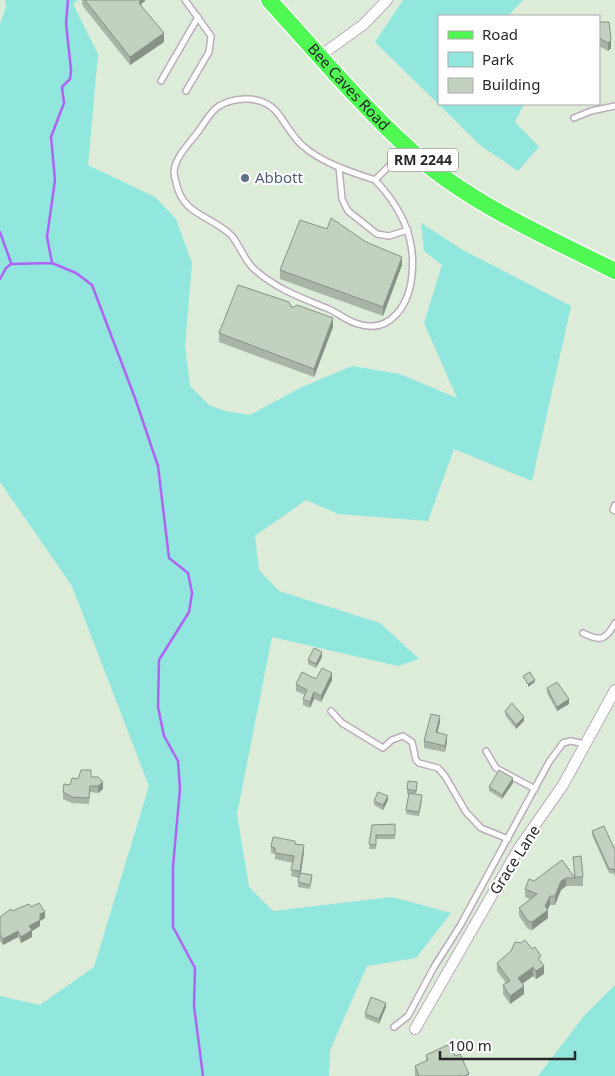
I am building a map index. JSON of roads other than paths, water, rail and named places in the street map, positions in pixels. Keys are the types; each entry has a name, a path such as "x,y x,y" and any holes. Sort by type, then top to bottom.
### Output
{"main road":[{"name":"Bee Caves Road","path":"270,0 407,148 445,177 490,206 615,271"}],"street":[{"path":"320,56 368,20 387,0"},
{"name":"Grace Lane","path":"415,1029 519,848 563,786 615,690"}],"lane":[{"path":"186,0 211,36 209,52 186,91"},
{"path":"161,81 198,17"},
{"path":"250,99 266,102 303,147 339,167 375,180 388,193 401,213 408,230 413,253 411,288 401,312 387,322 374,326 357,324 334,311 300,297 252,268 232,236 184,203 177,188 174,171 179,157 218,106 235,100 250,99"},
{"path":"574,118 591,110 615,106"},
{"path":"375,180 407,148"},
{"path":"339,167 342,199 348,211 377,234 389,236 408,230"},
{"path":"296,305 300,297"},
{"path":"615,505 613,510 615,511"},
{"path":"583,633 595,639 603,638 610,633 615,623"},
{"path":"331,711 342,723 379,747 386,747 392,740 403,736 412,742 416,760 419,763 438,768 445,776 466,812 481,828 508,839"},
{"path":"394,1027 408,1016 508,839 548,762 563,743 571,741 585,744"},
{"path":"486,751 496,768 534,789"}],"waterway":[{"path":"68,0 66,23 71,70 70,79 62,87 64,103 51,137 55,180 47,237 52,263 76,273 92,285 135,398 158,466 169,558 188,573 192,593 189,612 159,660 158,707 164,736 178,761 180,789 173,866 173,927 195,968 194,1006 203,1076"},
{"path":"0,232 11,263"},
{"path":"0,279 6,268 11,264 52,263"}],"place":[{"name":"Abbott","path":"245,178"}]}
